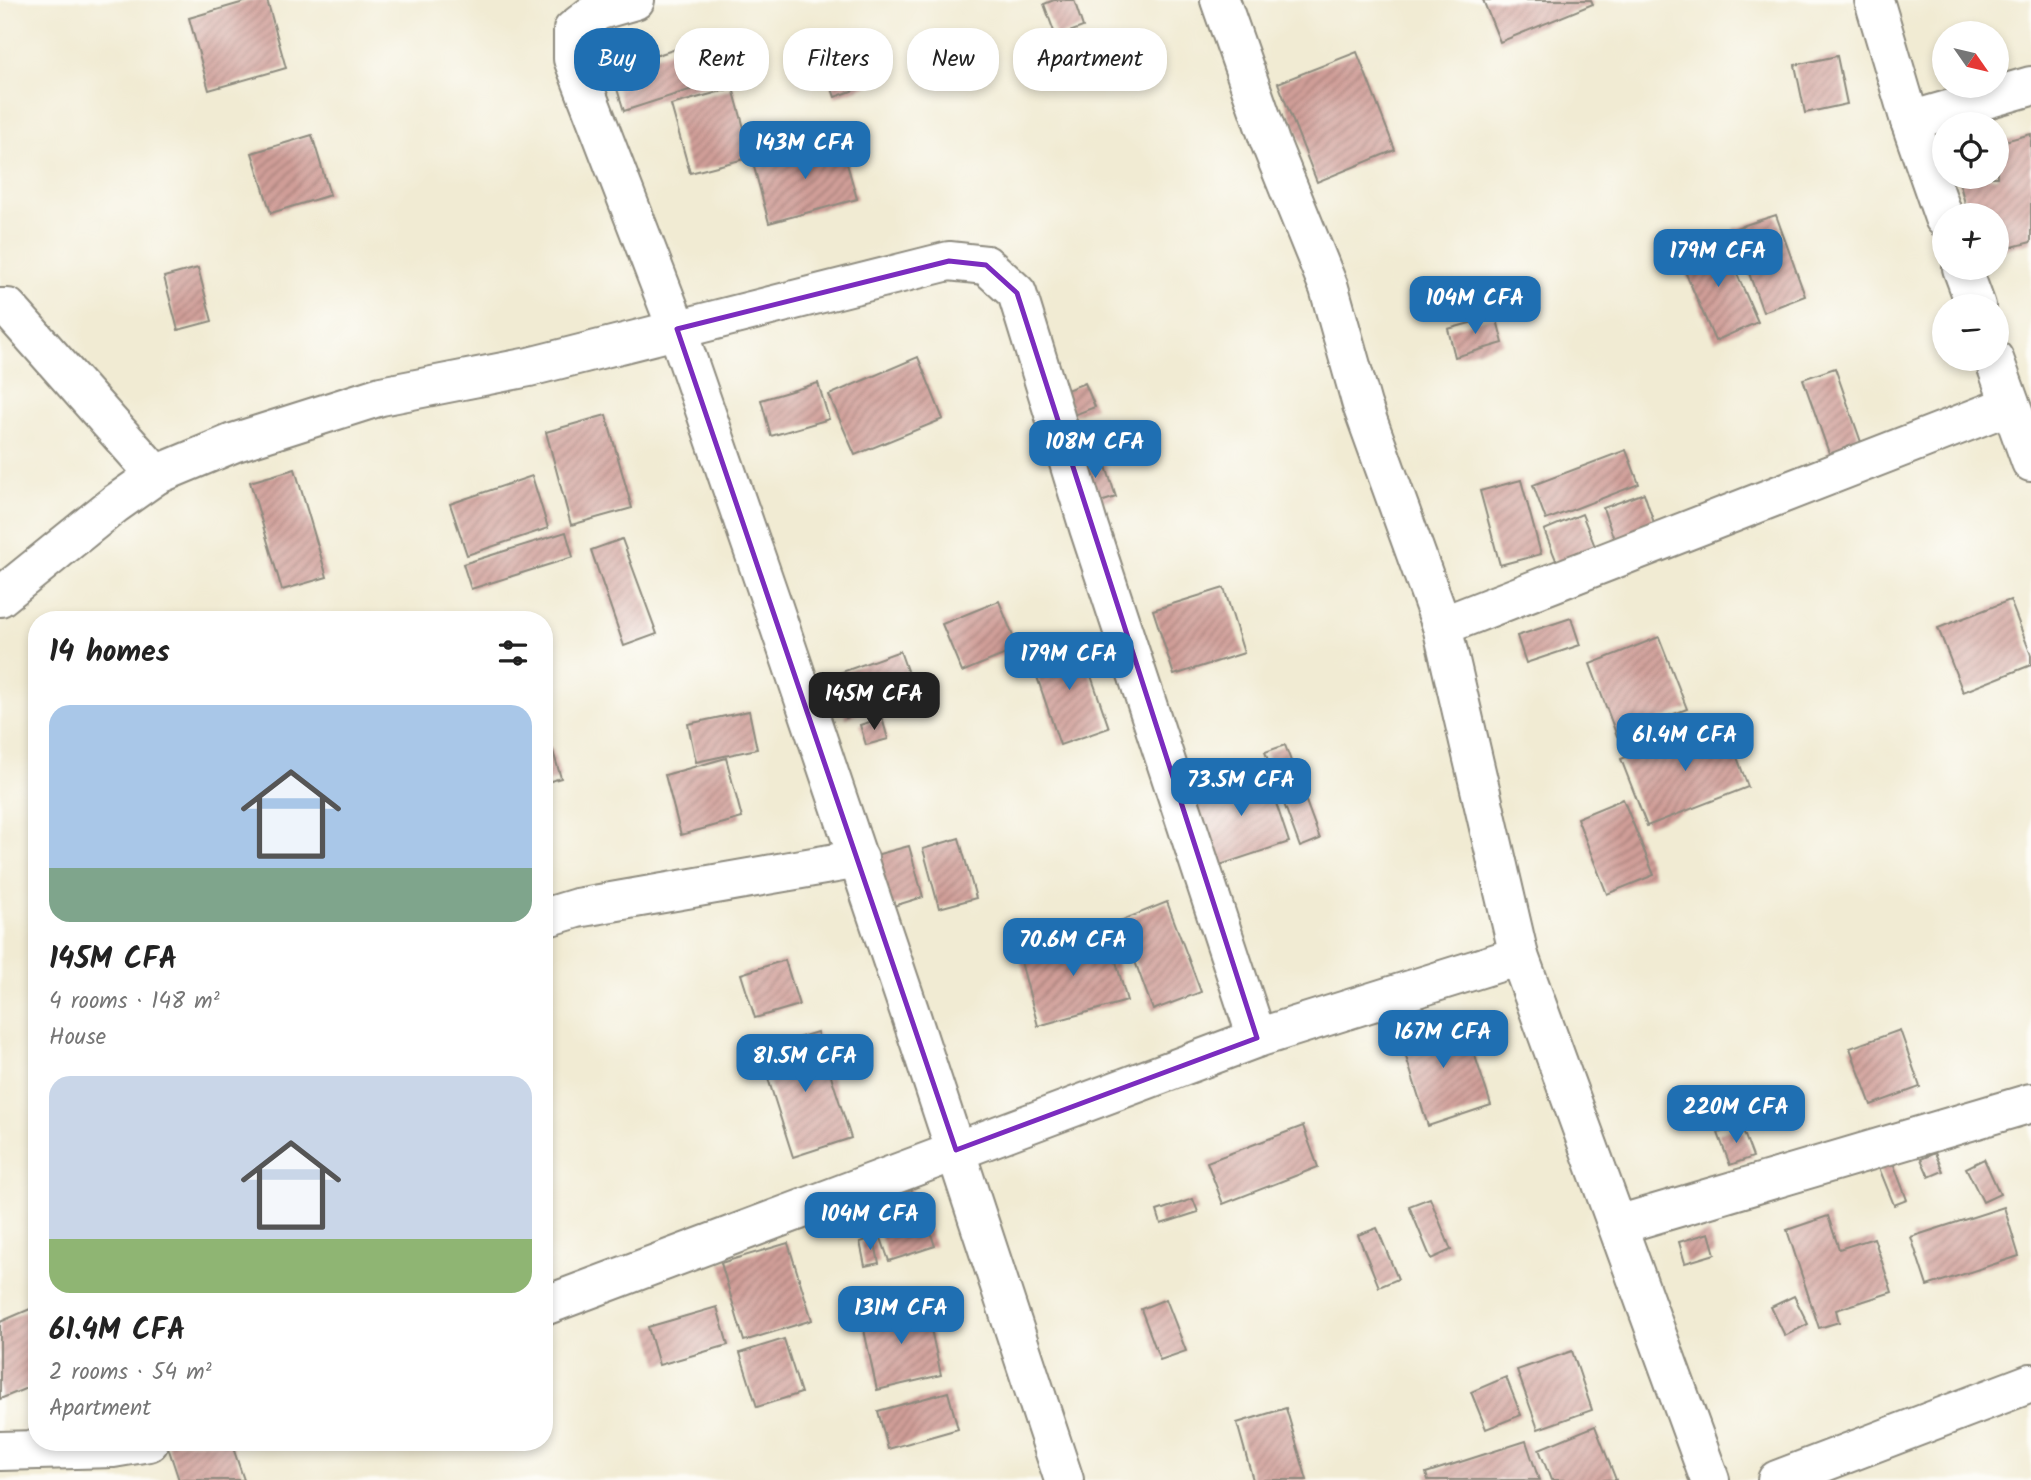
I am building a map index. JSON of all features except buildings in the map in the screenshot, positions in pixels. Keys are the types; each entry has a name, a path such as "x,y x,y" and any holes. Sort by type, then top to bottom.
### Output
{"street":[{"path":"635,0 597,11 573,30 573,59 677,329 859,859 1064,1480"},
{"path":"1220,0 1270,142 1329,288 1362,405 1441,626 1519,956 1710,1480"},
{"path":"1874,0 1910,121 1939,203"},
{"path":"1910,121 2031,86"},
{"path":"0,597 115,504 156,475 233,443 381,396 529,368 949,261 986,265 1017,293 1089,528 1257,1038"},
{"path":"0,308 8,308 156,475"},
{"path":"1998,371 2031,462"},
{"path":"1441,626 2010,405"},
{"path":"553,915 577,908 859,859"},
{"path":"553,1304 1257,1038 1519,956"},
{"path":"1618,1225 2031,1103"},
{"path":"1777,1480 2031,1383"},
{"path":"0,1451 28,1450"}],"highlighted area":[{"path":"949,261 986,265 1017,293 1257,1038 956,1150 677,329"}]}
